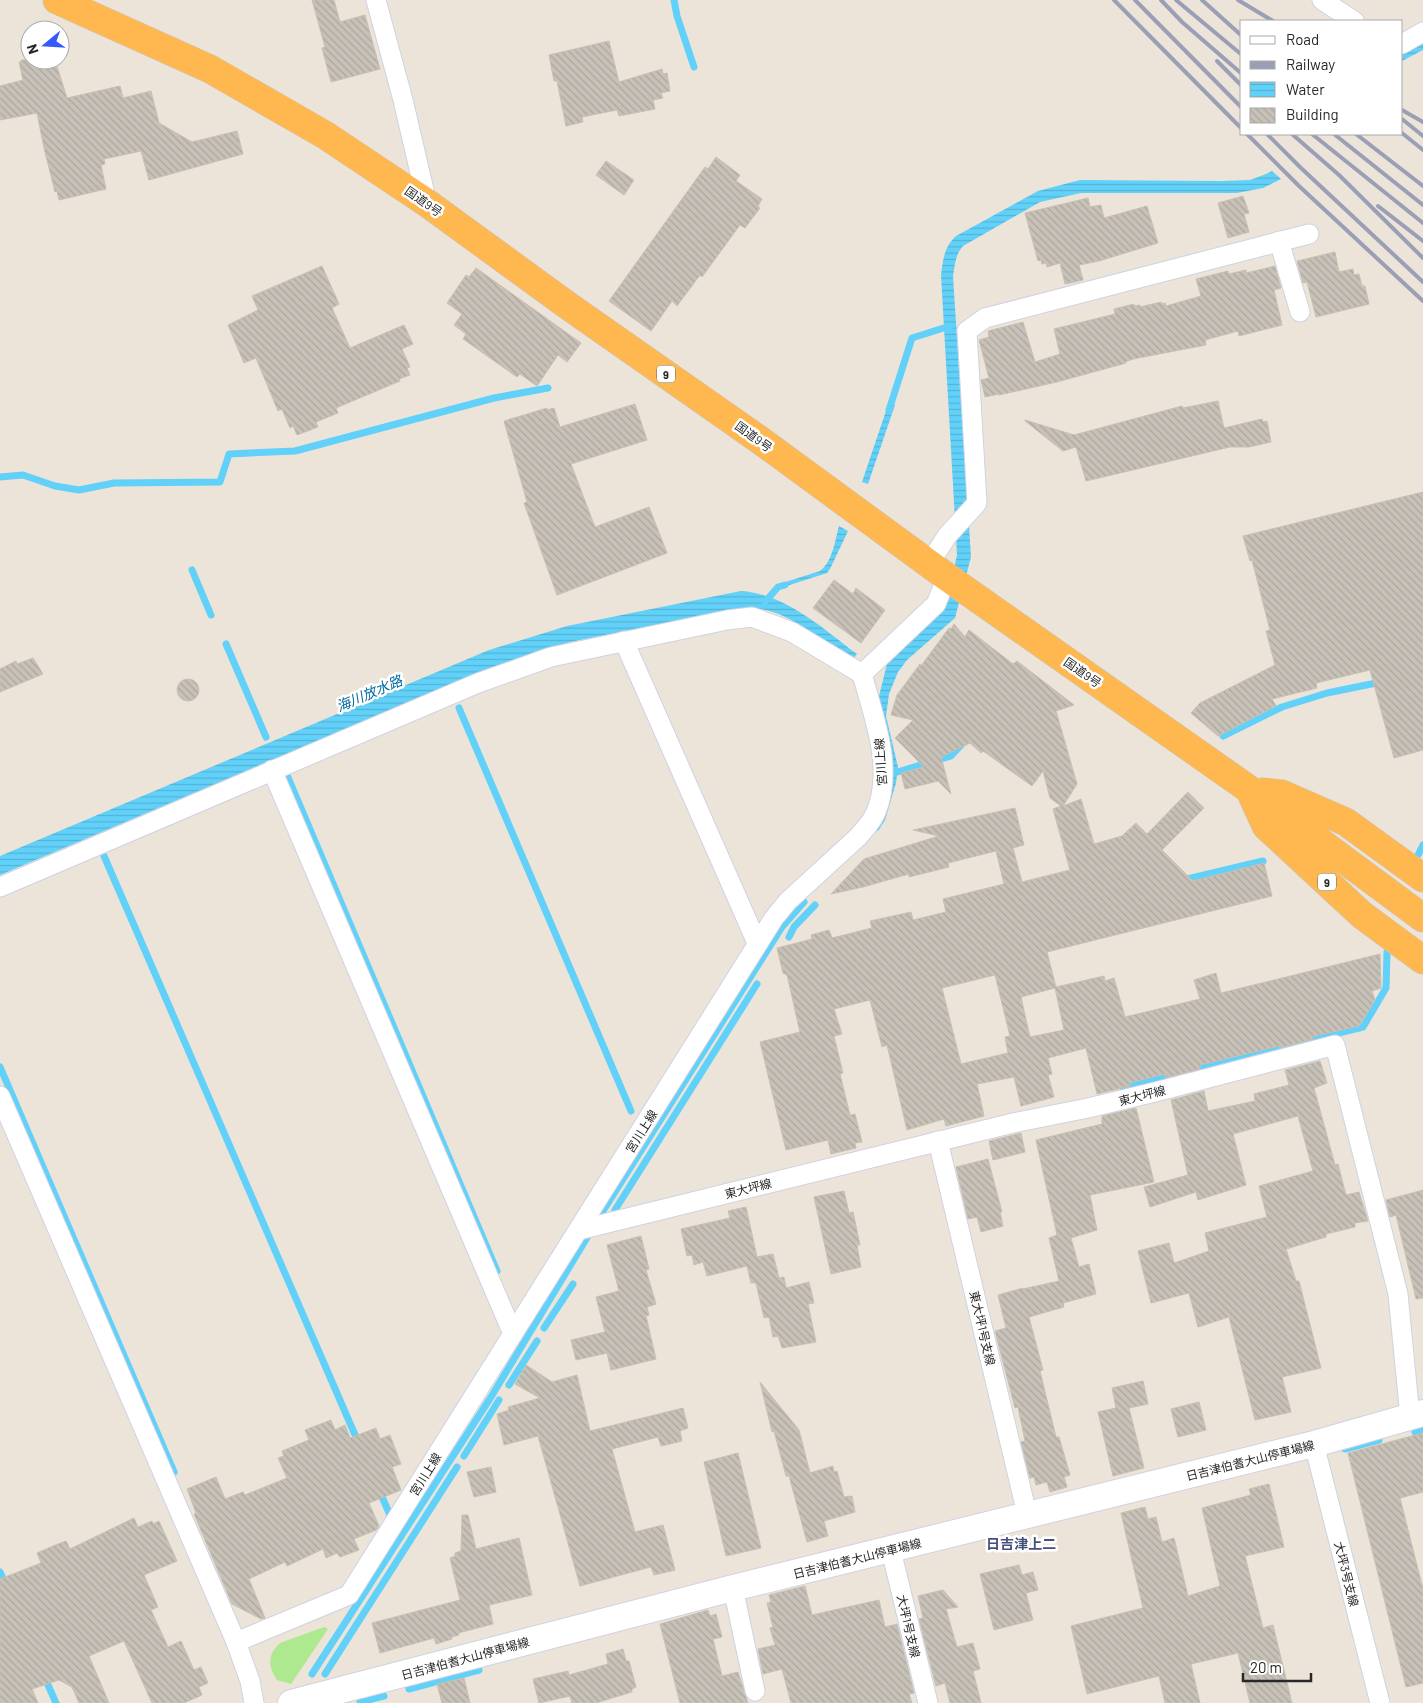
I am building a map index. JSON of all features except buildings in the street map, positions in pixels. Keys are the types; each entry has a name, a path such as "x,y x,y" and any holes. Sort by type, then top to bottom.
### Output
{"highway":[{"name":"国道9号","path":"57,0 210,69 325,135 427,203 757,438 938,571 1250,790 1423,918"},
{"name":"9","path":"1250,790 1282,794 1346,822 1423,878"},
{"name":"9","path":"1250,790 1266,826 1362,915 1423,960"}],"main road":[{"name":"日吉津伯耆大山停車場線","path":"291,1703 733,1588 1314,1444 1416,1415"}],"street":[{"path":"376,0 403,100 427,203"},
{"path":"1322,0 1352,20"},
{"path":"1403,43 1423,32"},
{"path":"0,887 487,680 551,657 727,620 752,617 792,632 862,674 936,604 938,571 947,536 977,504 967,331 985,318 1309,234"},
{"path":"1279,241 1300,312"},
{"path":"624,641 757,943"},
{"name":"宮川上線","path":"236,1642 349,1595 757,943 788,901 858,837 875,814 883,788 881,746 862,674"},
{"path":"272,770 513,1334"},
{"name":"東大坪線","path":"579,1230 1013,1123 1088,1108 1335,1045 1398,1294 1416,1415"},
{"path":"0,1096 236,1642 250,1681 254,1703"},
{"name":"東大坪1号支線","path":"938,1141 1027,1514"},
{"name":"大坪3号支線","path":"1314,1444 1380,1703"},
{"name":"大坪1号支線","path":"891,1550 928,1703"},
{"path":"733,1588 755,1691"}],"green space":[{"path":"324,1627 328,1629 291,1684 277,1680 270,1661 276,1647 280,1643"}],"water":[{"path":"1423,36 1423,50 1403,60 1403,47"},
{"path":"1272,171 1281,179 1263,188 1237,193 1081,193 1040,202 960,249 953,276 971,557 955,618 907,660 898,672 889,694 886,716 898,767 896,783 885,820 878,831 873,828 878,700 888,660 945,608 957,555 941,275 943,259 952,240 1038,191 1080,180 1250,180"},
{"path":"889,402 895,405 868,484 862,482"},
{"path":"839,526 848,531 827,573 777,589 776,585 820,571 824,567 833,550"},
{"path":"741,591 773,598 788,605 817,623 857,654 851,662 844,660 815,636 784,616 750,608 740,608 570,642 492,667 0,875 0,856 489,650 567,626"}],"waterway":[{"path":"674,0 677,16 694,67"},
{"path":"889,410 912,338 950,326"},
{"path":"0,477 23,475 55,486 79,490 114,483 220,482 229,454 295,451 494,398 548,388"},
{"path":"192,570 211,615"},
{"path":"765,602 778,587 785,585"},
{"path":"226,644 266,737"},
{"path":"1223,736 1282,707 1327,693 1381,682"},
{"path":"459,708 631,1111"},
{"path":"894,773 951,756 963,743"},
{"path":"287,775 497,1271"},
{"path":"1418,855 1423,845"},
{"path":"104,856 359,1444"},
{"path":"1183,880 1263,861"},
{"path":"596,1222 782,927 804,902"},
{"path":"789,937 794,927 815,905"},
{"path":"1192,1069 1363,1027 1386,988 1387,952"},
{"path":"615,1210 757,984"},
{"path":"0,1067 174,1472"},
{"path":"1122,1087 1174,1074"},
{"path":"312,1674 491,1397 591,1231"},
{"path":"544,1328 573,1284"},
{"path":"509,1385 537,1341"},
{"path":"464,1456 499,1400"},
{"path":"1415,1432 1423,1429"},
{"path":"1345,1449 1379,1440"},
{"path":"325,1674 457,1467"},
{"path":"379,1490 390,1515"},
{"path":"0,1572 6,1585"},
{"path":"409,1689 479,1670"},
{"path":"44,1676 56,1703"},
{"path":"360,1702 384,1696"}],"railway":[{"path":"1114,0 1240,127"},
{"path":"1135,0 1240,106"},
{"path":"1161,0 1182,22 1240,72"},
{"path":"1176,0 1240,53"},
{"path":"1202,0 1240,34"},
{"path":"1238,0 1271,20"},
{"path":"1217,61 1240,84"},
{"path":"1403,111 1423,122"},
{"path":"1403,120 1423,136"},
{"path":"1403,134 1423,150"},
{"path":"1248,135 1299,186 1423,301"},
{"path":"1268,135 1423,282"},
{"path":"1293,135 1339,175 1423,258"},
{"path":"1313,135 1423,223"},
{"path":"1335,135 1423,205"},
{"path":"1357,135 1423,186"},
{"path":"1378,206 1423,241"}],"district":[{"name":"日吉津上二","path":"1021,1543"}],"water label":[{"name":"海川放水路","path":"369,693"}]}
